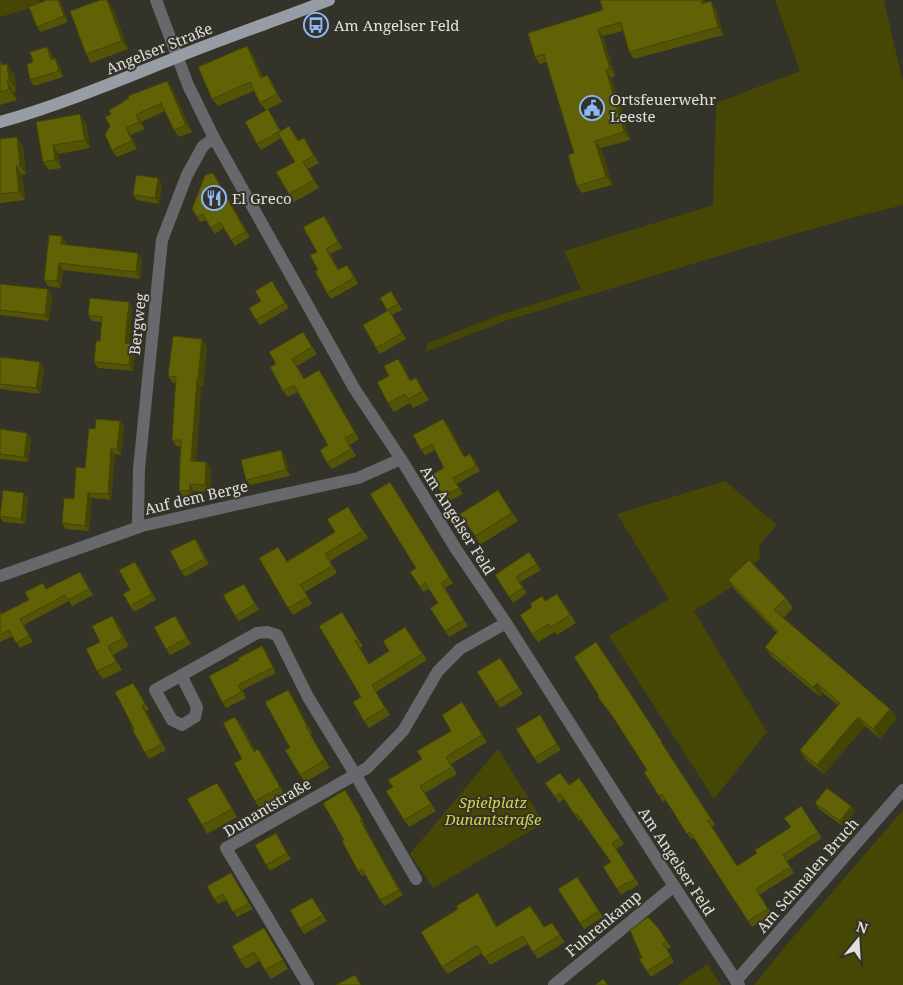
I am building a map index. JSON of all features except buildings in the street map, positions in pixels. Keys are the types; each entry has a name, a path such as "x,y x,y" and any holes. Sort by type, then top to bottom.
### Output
{"main road":[{"name":"Angelser Straße","path":"0,122 32,113 98,89 329,0"}],"street":[{"name":"Am Angelser Feld","path":"156,0 188,85 214,138 354,388 737,983"},
{"name":"Bergweg","path":"142,526 138,522 139,470 162,240 187,175 203,146 214,138"},
{"name":"Auf dem Berge","path":"0,576 142,526 358,478 401,459"},
{"name":"Dunantstraße","path":"308,985 226,848 367,768 403,731 438,671 460,649 506,623"},
{"path":"181,675 257,633 267,632 277,635 308,697 356,774 416,880"},
{"name":"Am Schmalen Bruch","path":"737,983 903,790"},
{"name":"Fuhrenkamp","path":"554,985 674,886"}],"green space":[{"path":"0,0 39,0 41,5 0,17"},
{"path":"775,0 884,0 903,83 903,205 738,250 505,321 425,352 428,343 500,315 581,289 564,251 713,205 716,103 800,71"},
{"path":"725,481 777,525 759,546 760,558 733,586 694,611 767,732 714,799 609,636 669,599 617,514"},
{"name":"Spielplatz Dunantstraße","path":"498,749 544,823 433,888 410,854"},
{"path":"903,810 903,985 754,985 784,948"},
{"path":"707,964 721,985 678,985"}],"place":[{"name":"Am Angelser Feld","path":"316,25"},
{"name":"Ortsfeuerwehr Leeste","path":"592,108"},
{"name":"El Greco","path":"214,198"}]}
